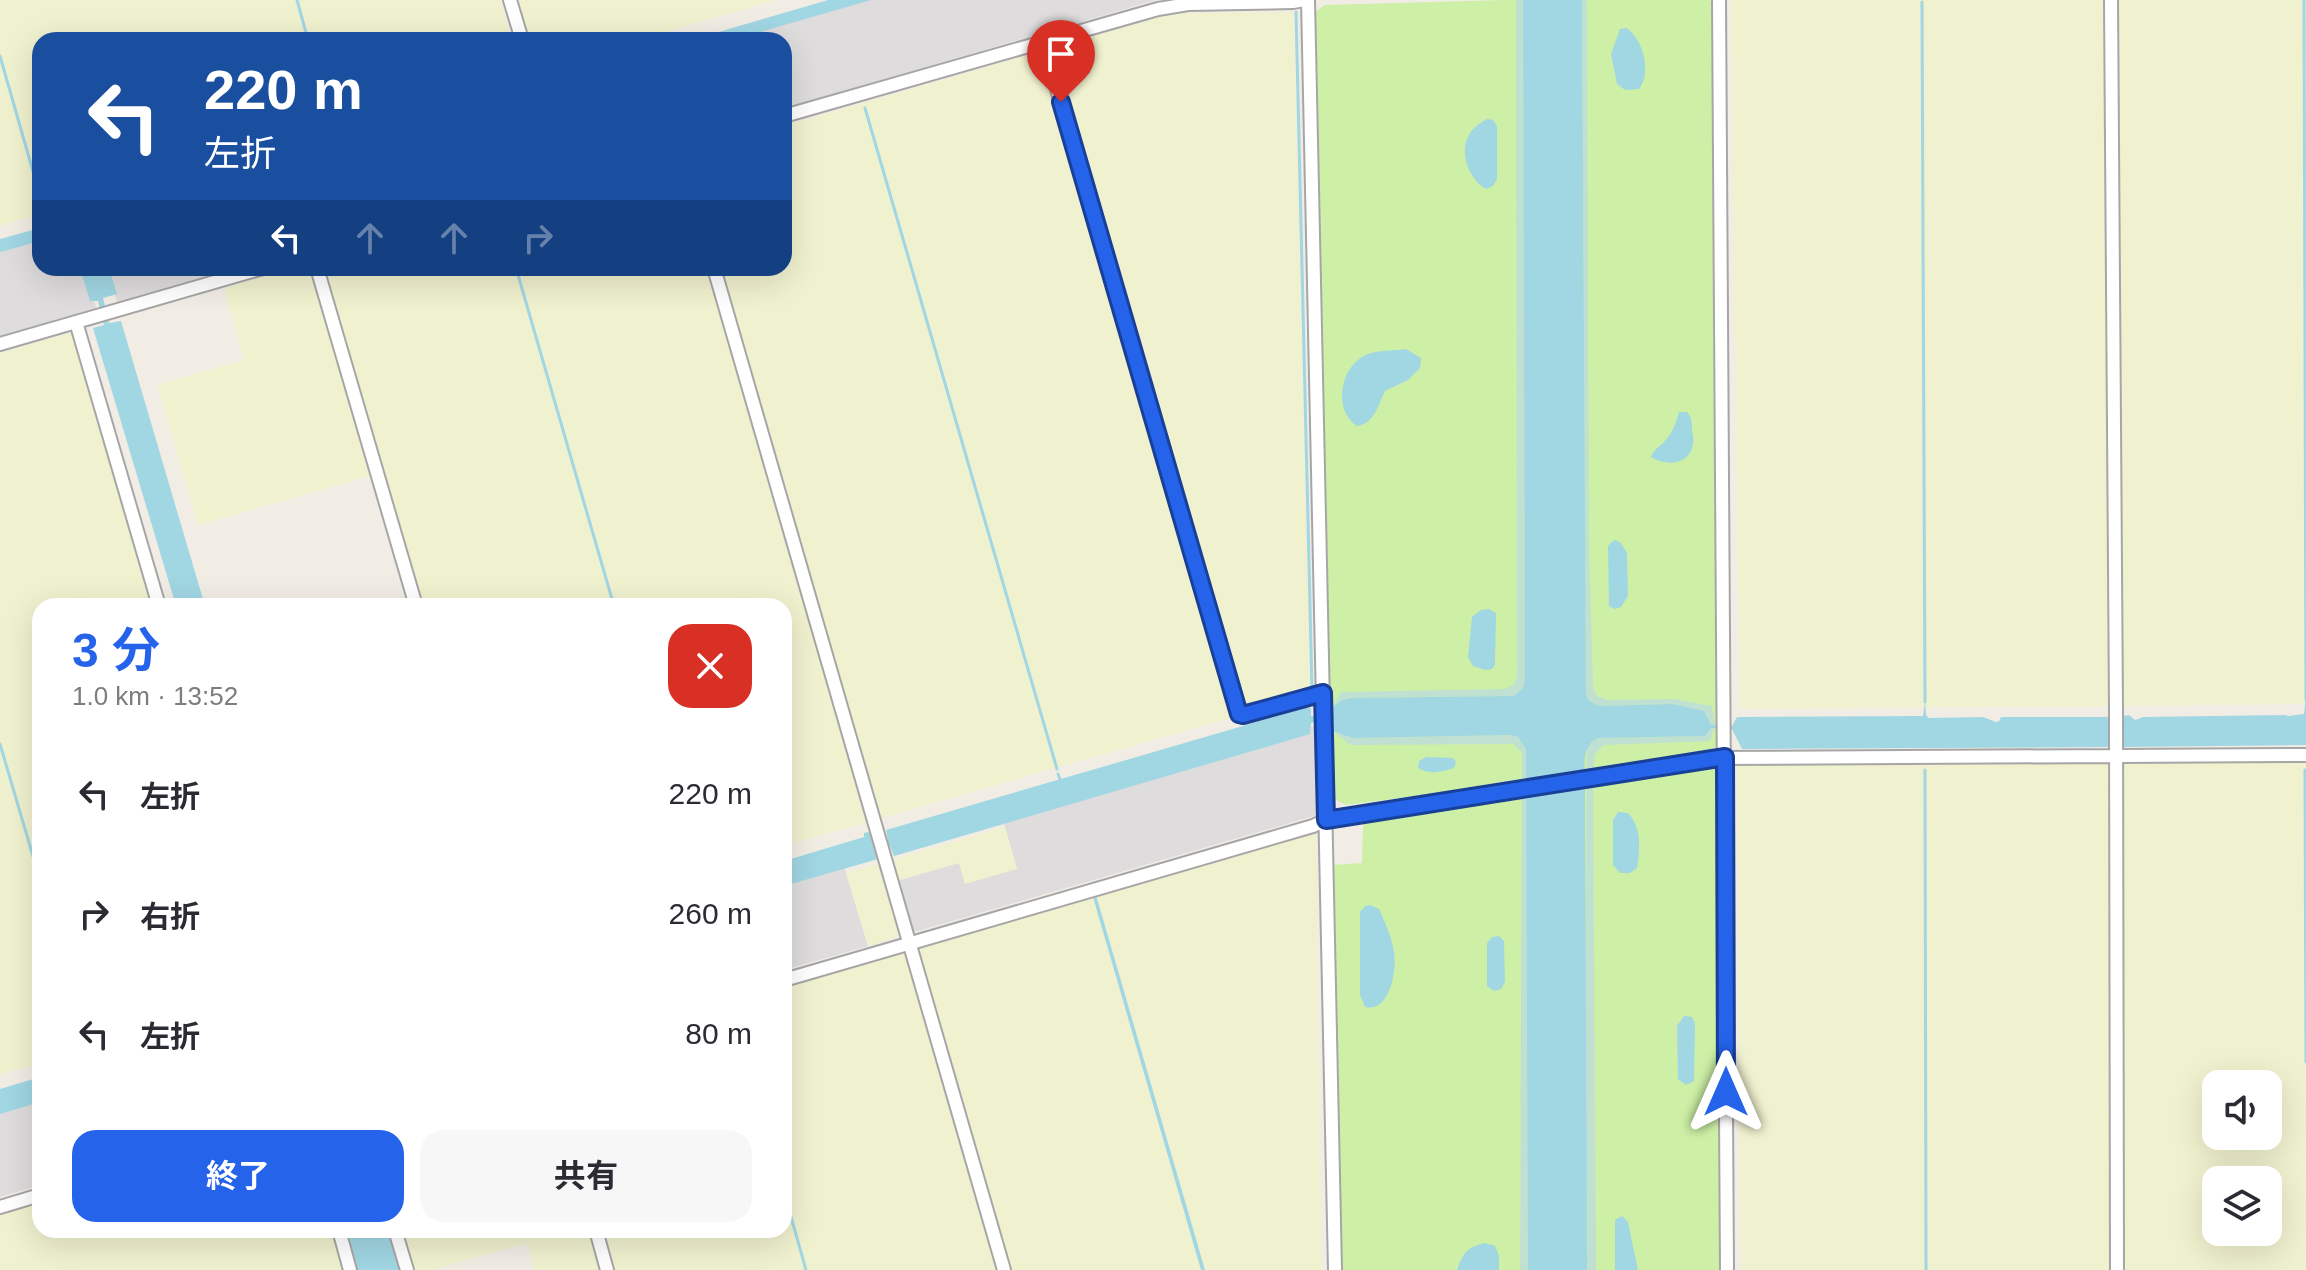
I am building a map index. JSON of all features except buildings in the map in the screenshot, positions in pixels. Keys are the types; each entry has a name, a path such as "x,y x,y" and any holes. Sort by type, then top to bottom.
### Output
{"street":[{"path":"510,0 520,32"},
{"path":"792,114 1173,6 1306,0 1335,1270"},
{"path":"1719,0 1727,1270"},
{"path":"2111,0 2117,1270"},
{"path":"1043,41 1239,714 1323,693"},
{"path":"0,344 235,276"},
{"path":"319,276 414,598"},
{"path":"716,276 1004,1270"},
{"path":"76,322 157,598"},
{"path":"792,978 1326,820 1725,757 2306,755"},
{"path":"0,1207 32,1197"},
{"path":"341,1238 350,1270"},
{"path":"397,1238 407,1270"},
{"path":"598,1238 607,1270"}],"shaded area":[{"path":"854,0 1156,0 792,106 792,32 744,32"},
{"path":"32,238 32,276 86,276 96,308 0,336 0,248"},
{"path":"109,276 206,276 117,302"},
{"path":"1315,726 1317,815 904,935 889,883 959,863 1017,869 1002,817"},
{"path":"843,863 868,946 792,968 792,878"},
{"path":"32,1098 32,1187 0,1197 0,1108"}],"green space":[{"path":"0,0 500,0 510,32 32,32 32,216 0,226"},
{"path":"517,0 776,0 666,32 527,32"},
{"path":"1504,0 1709,0 1717,7 1719,744 1711,751 1599,769 1598,781 1712,764 1720,769 1723,1270 1340,1270 1332,865 1362,863 1363,823 1513,799 1512,780 1346,805 1336,800 1332,791 1315,12 1325,5"},
{"path":"1516,0 1523,0 1523,688 1514,696 1352,698 1342,700 1333,707 1341,692 1505,689 1513,685 1517,677"},
{"path":"1582,0 1587,0 1589,541 1593,688 1597,696 1607,700 1674,699 1712,706 1715,725 1672,704 1599,706 1588,700 1586,695"},
{"path":"1731,0 2107,0 2112,706 1740,709"},
{"path":"2116,0 2306,0 2306,704 2121,706"},
{"path":"1294,12 1310,690 1226,719 792,844 792,598 418,598 326,276 792,276 792,124 1163,16"},
{"path":"265,276 313,276 373,475 198,525 157,385 244,360 224,288"},
{"path":"73,332 151,598 32,598 32,1065 0,1074 0,353"},
{"path":"1710,728 1714,728 1710,741 1604,745 1595,754 1596,1270 1587,1270 1587,746 1598,738 1705,736"},
{"path":"1333,731 1352,738 1510,735 1518,737 1527,749 1528,1270 1520,1270 1522,753 1513,744 1350,745"},
{"path":"2120,761 2306,761 2306,1270 2122,1270"},
{"path":"2112,762 2113,1270 1741,1270 1737,765"},
{"path":"1005,827 1017,869 965,884 959,863 889,883 904,935 868,946 846,873"},
{"path":"1316,833 1321,1270 535,1270 527,1243 431,1270 413,1270 403,1238 792,1238 792,985"},
{"path":"32,1205 32,1238 336,1238 345,1270 0,1270 0,1214"}],"water":[{"path":"828,0 871,0 761,32 718,32"},
{"path":"1523,0 1582,0 1588,700 1599,706 1672,704 1704,711 1711,725 1732,726 1737,717 1923,716 1925,700 1929,718 1983,717 1996,722 2001,717 2108,717 2109,729 2123,728 2123,716 2129,715 2135,720 2143,717 2304,714 2306,696 2306,745 2124,747 2123,735 2109,735 2108,747 1742,749 1732,729 1711,728 1705,736 1598,738 1592,742 1586,753 1585,766 1587,1270 1528,1270 1526,749 1518,737 1510,735 1352,738 1333,731 1333,707 1342,700 1514,696 1523,688"},
{"path":"1627,28 1633,33 1644,57 1645,74 1639,89 1625,90 1617,84 1611,54 1620,29"},
{"path":"1487,119 1493,120 1497,126 1497,179 1493,186 1486,189 1471,173 1465,151 1472,131"},
{"path":"32,230 32,243 0,252 0,239"},
{"path":"82,276 111,276 117,294 103,298 109,323 121,321 203,598 174,598 93,328 104,325 98,301 90,301"},
{"path":"1406,349 1421,358 1420,368 1408,380 1385,391 1368,422 1357,426 1344,410 1342,399 1351,368 1368,354"},
{"path":"1679,412 1687,412 1691,418 1691,451 1682,460 1670,463 1651,457 1669,435"},
{"path":"1614,540 1620,542 1627,553 1628,596 1621,607 1615,609 1609,606 1608,546"},
{"path":"1489,609 1496,613 1495,665 1485,670 1473,666 1468,657 1472,617 1481,610"},
{"path":"1308,707 1311,716 1315,716 1310,734 894,856 890,846 875,850 878,859 792,884 792,859 864,837 864,833 869,832 873,844 888,840 886,830"},
{"path":"1426,757 1453,758 1456,762 1454,768 1427,772 1418,768 1419,761"},
{"path":"1618,812 1628,813 1638,832 1637,868 1630,873 1620,873 1613,865 1613,820"},
{"path":"1096,895 1205,1270 1201,1270 1093,897"},
{"path":"1370,905 1379,909 1392,941 1395,960 1393,979 1386,997 1374,1007 1365,1007 1360,995 1360,912"},
{"path":"1499,936 1504,941 1505,982 1501,989 1494,991 1487,986 1487,943 1492,937"},
{"path":"1684,1016 1692,1017 1695,1024 1694,1081 1686,1085 1678,1079 1677,1026"},
{"path":"32,1079 32,1104 0,1114 0,1089"},
{"path":"1622,1216 1628,1222 1638,1270 1615,1270 1615,1220"},
{"path":"349,1238 393,1238 403,1270 358,1270"},
{"path":"1485,1243 1495,1246 1499,1270 1457,1270 1466,1252"}],"waterway":[{"path":"297,0 306,32"},
{"path":"2304,0 2306,700"},
{"path":"1922,2 1925,702"},
{"path":"1296,12 1312,691"},
{"path":"0,56 32,168"},
{"path":"865,108 1057,769"},
{"path":"518,276 612,598"},
{"path":"0,744 32,853"},
{"path":"1925,770 1926,1270"},
{"path":"2305,770 2306,1062"},
{"path":"1058,774 1060,779"},
{"path":"792,1220 806,1270"}],"route":[{"path":"1061,102 1239,714 1323,693 1326,820 1725,757 1726,1092"}]}
